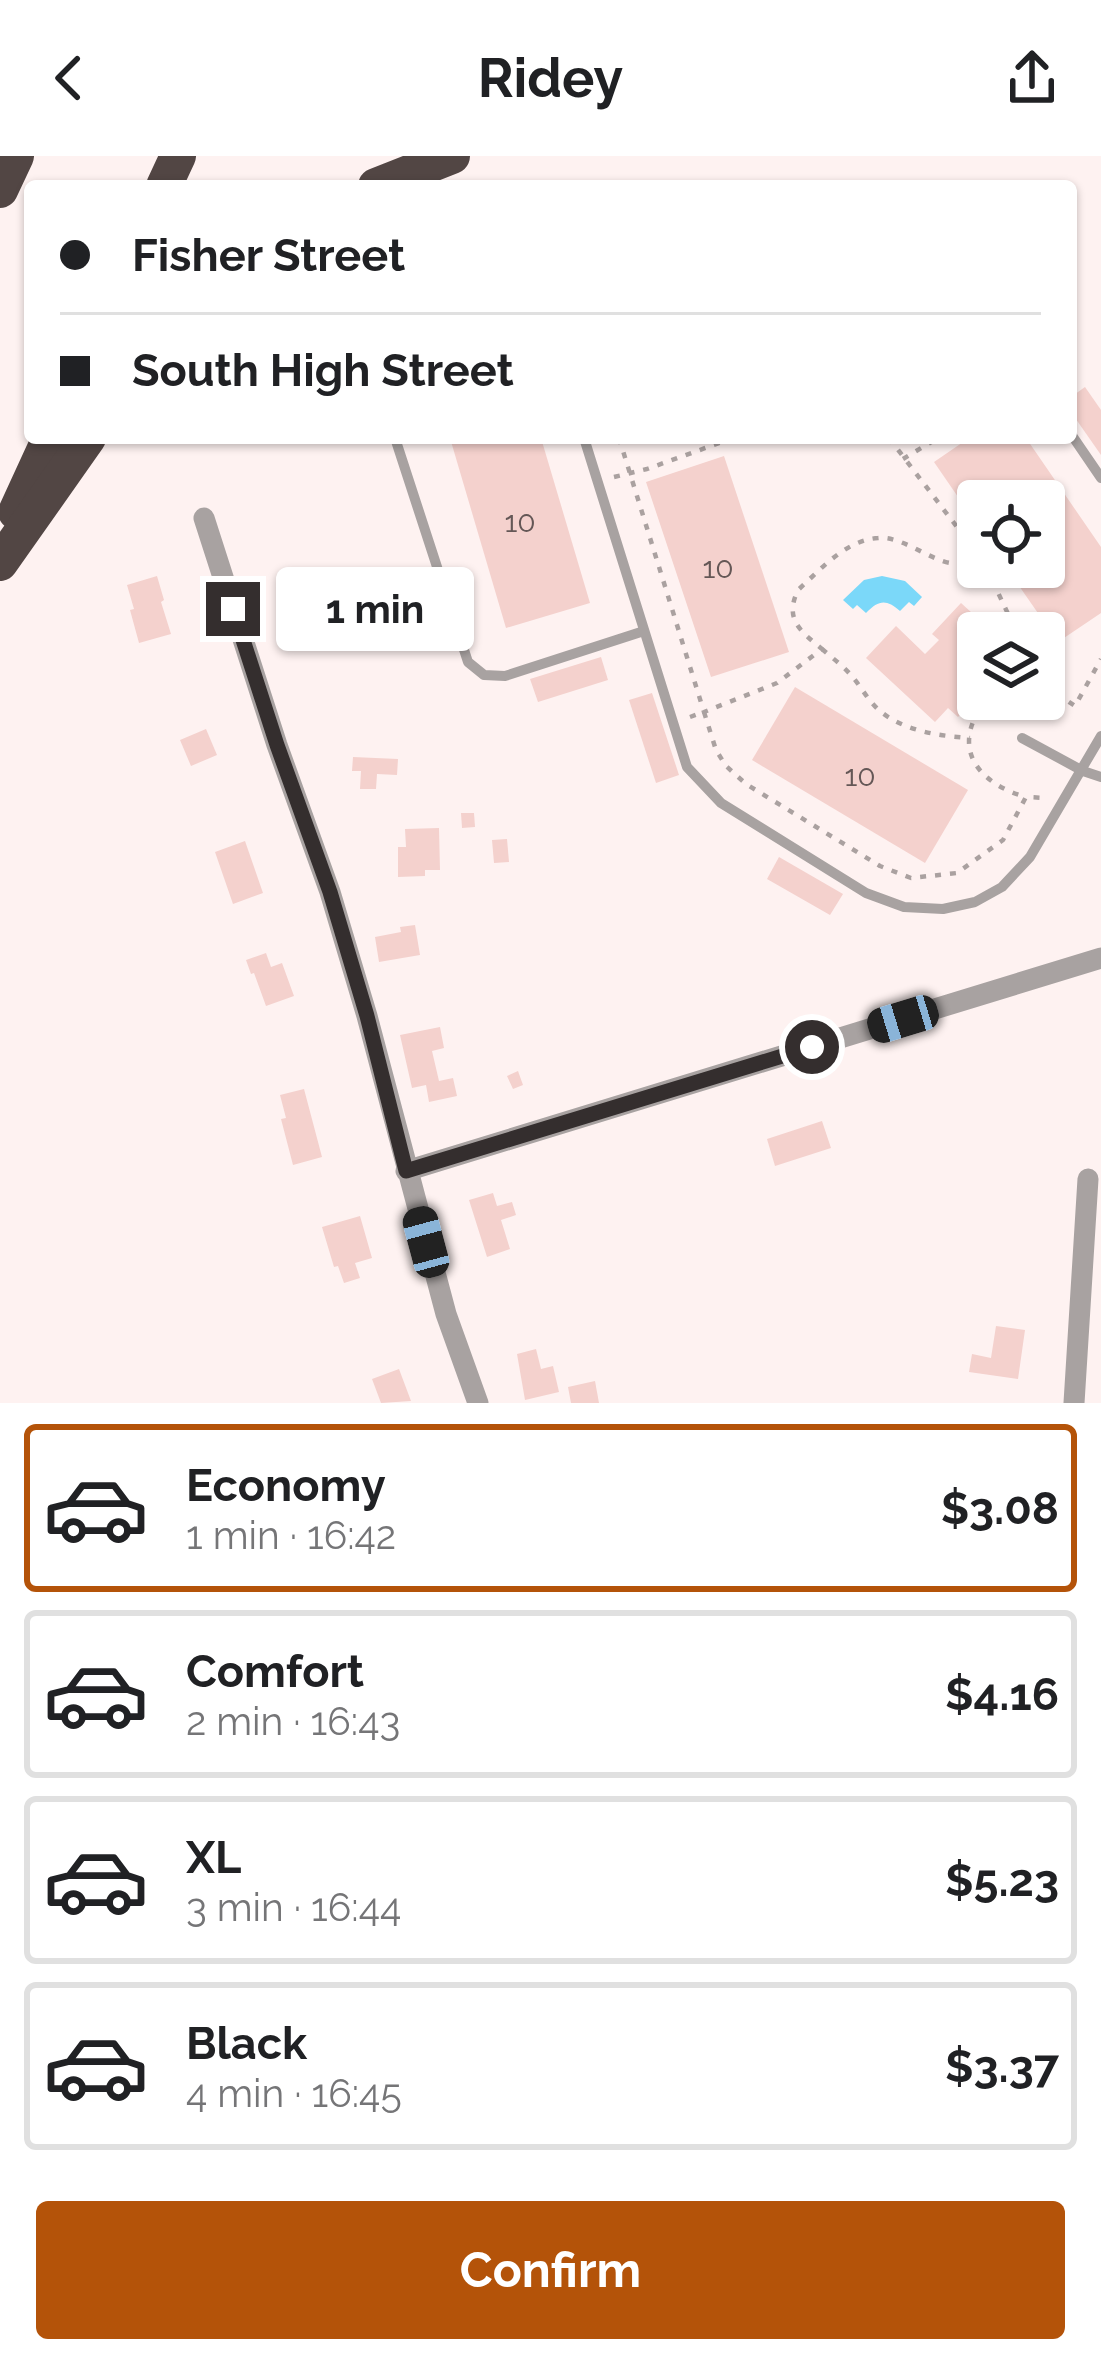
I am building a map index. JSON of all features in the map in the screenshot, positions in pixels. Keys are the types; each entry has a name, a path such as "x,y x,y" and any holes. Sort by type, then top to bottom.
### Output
{"highway":[{"path":"391,180 452,156"},
{"path":"0,548 47,444"},
{"path":"0,562 84,444"}],"street":[{"path":"204,518 330,892 446,1314 478,1403"},
{"path":"406,1171 1101,958"},
{"path":"1074,1403 1088,1178"}],"lane":[{"path":"1077,443 1101,478"},
{"path":"397,444 468,662 484,675 506,676 644,631"},
{"path":"586,444 687,767 721,802 866,893 904,907 943,908 975,902 1002,887 1030,857 1101,736"},
{"path":"1022,739 1099,777 1101,791"}],"path":[{"path":"621,444 716,750 746,784 880,866 910,878 958,873 1003,840 1026,797"},
{"path":"598,481 717,444"},
{"path":"893,444 957,528"},
{"path":"903,459 928,444"},
{"path":"957,563 892,538 851,544 798,590 792,617 800,631 850,674 888,717 942,736 970,739"},
{"path":"674,723 777,683 822,649"},
{"path":"1065,699 1075,706 1101,659"},
{"path":"974,720 971,760 985,778 1007,792 1042,796 1062,805"}],"water":[{"path":"882,576 905,581 922,597 900,611 883,603 866,613 843,600 864,580"}],"building":[{"path":"1085,387 1101,410 1101,455 1077,421 1077,393"},
{"path":"452,444 543,444 590,603 506,628"},
{"path":"960,444 1030,444 1055,480 957,480 957,495 934,462"},
{"path":"724,456 789,652 711,677 646,482"},
{"path":"1065,495 1101,547 1101,613 1065,637 1065,612 1037,612 1021,588 1065,588"},
{"path":"157,576 171,634 139,643 127,585"},
{"path":"961,603 971,612 957,612 957,716 948,708 935,722 866,658 896,626 925,654 939,640 932,634"},
{"path":"601,657 608,680 538,702 530,679"},
{"path":"795,687 968,790 925,863 752,760"},
{"path":"652,693 679,775 656,783 629,700"},
{"path":"206,729 217,755 191,766 180,740"},
{"path":"353,757 398,759 397,775 377,774 376,789 360,789 361,771 352,771"},
{"path":"461,813 474,813 475,827 462,828"},
{"path":"439,828 440,870 398,877 398,847 406,847 405,829"},
{"path":"507,839 509,862 494,863 492,840"},
{"path":"245,841 263,893 233,904 215,852"},
{"path":"779,857 843,894 830,915 767,879"},
{"path":"415,925 420,955 379,962 375,937"},
{"path":"266,953 271,967 282,963 294,996 266,1006 246,960"},
{"path":"440,1027 444,1048 432,1051 439,1081 453,1078 457,1096 429,1102 426,1085 412,1088 400,1035"},
{"path":"518,1071 523,1085 513,1089 507,1076"},
{"path":"304,1089 322,1157 293,1165 280,1095"},
{"path":"822,1121 831,1148 775,1166 767,1139"},
{"path":"493,1193 497,1206 512,1202 516,1215 501,1220 510,1249 487,1257 469,1200"},
{"path":"360,1216 372,1258 355,1263 360,1278 344,1283 322,1227"},
{"path":"996,1326 1025,1330 1018,1379 969,1372 972,1354 991,1358"},
{"path":"536,1349 541,1369 553,1366 559,1392 525,1400 517,1354"},
{"path":"399,1369 411,1401 381,1403 372,1379"},
{"path":"595,1381 599,1403 571,1403 568,1387"}],"route":[{"path":"233,609 330,892 406,1171 812,1047"}]}
